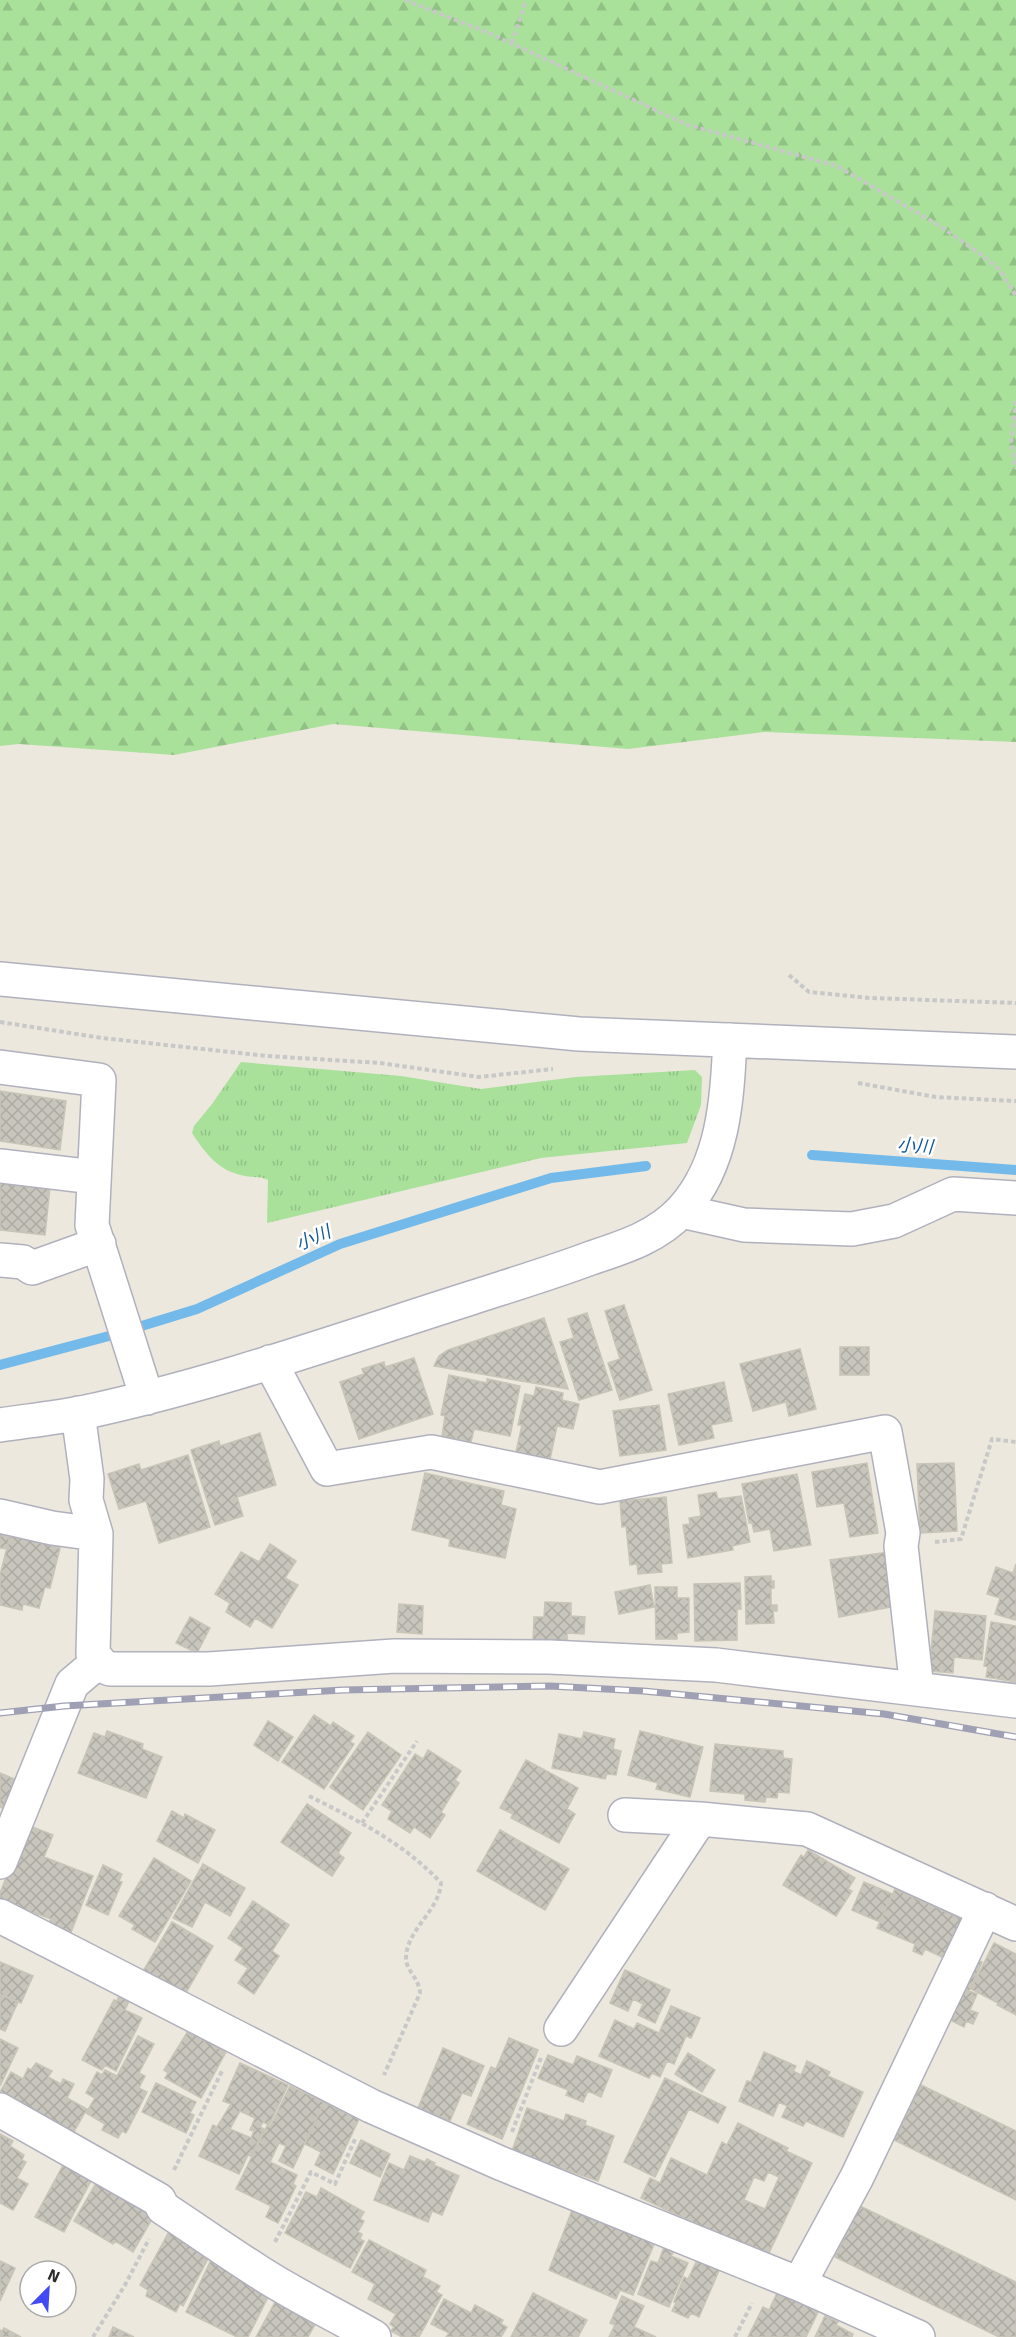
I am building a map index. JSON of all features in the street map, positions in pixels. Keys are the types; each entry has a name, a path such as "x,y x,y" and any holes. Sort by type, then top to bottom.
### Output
{"street":[{"path":"0,979 579,1034 1016,1052"},
{"path":"0,1425 78,1413 191,1386 560,1270 640,1241 662,1228 681,1211 697,1191 709,1169 718,1144 723,1118 730,1040"},
{"path":"0,1067 99,1080 92,1225 147,1398"},
{"path":"0,1166 94,1177"},
{"path":"681,1211 744,1225 852,1229 894,1221 953,1194 1016,1198"},
{"path":"0,1260 23,1263 32,1268 99,1244"},
{"path":"270,1362 327,1469 431,1452 600,1487 885,1432 903,1533 902,1546 917,1689"},
{"path":"78,1413 87,1479 86,1500 96,1534 92,1646 93,1654 98,1662 110,1670 209,1669 394,1656 550,1657 716,1665 1016,1701"},
{"path":"0,1516 52,1528 96,1534"},
{"path":"0,1862 72,1684 98,1662"},
{"path":"625,1815 807,1829 1016,1924"},
{"path":"561,2029 700,1819"},
{"path":"799,2284 857,2177 985,1909"},
{"path":"0,1916 371,2106 500,2163 799,2284 918,2337"},
{"path":"0,2110 161,2204 259,2272 374,2337"}],"path":[{"path":"405,0 512,43 688,125 837,166 940,226 983,256 1000,270 1016,296"},
{"path":"512,43 526,0"},
{"path":"1016,401 1011,442 1016,469"},
{"path":"789,975 809,992 870,998 1016,1003"},
{"path":"902,1546 961,1539 992,1439 1016,1442"},
{"path":"362,1823 417,1741"},
{"path":"259,2272 311,2172 335,2184 420,1993 419,1984 408,1968 407,1949 412,1937 436,1902 441,1883 415,1858 381,1833 309,1796"},
{"path":"500,2163 550,2033 561,2029"},
{"path":"93,2337 125,2285 238,2038"}],"green space":[{"path":"0,0 1016,0 1016,742 765,732 628,749 333,724 174,755 19,744 0,746"},
{"path":"241,1062 401,1076 481,1089 576,1077 695,1070 702,1077 701,1105 687,1143 541,1158 267,1223 268,1180 236,1174 220,1166 208,1155 192,1133 194,1126"}],"building":[{"path":"0,1091 66,1101 60,1150 0,1141"},
{"path":"0,1182 50,1187 45,1235 0,1230"},
{"path":"624,1305 652,1390 620,1400 608,1363 620,1359 605,1311"},
{"path":"587,1313 612,1390 579,1400 560,1342 574,1338 568,1319"},
{"path":"544,1318 568,1389 434,1366 439,1356 448,1350"},
{"path":"840,1347 869,1347 869,1375 840,1375"},
{"path":"800,1349 816,1409 789,1416 786,1402 753,1411 740,1364"},
{"path":"414,1358 433,1414 359,1439 340,1382 364,1374 362,1369 384,1362 385,1367"},
{"path":"449,1375 487,1383 487,1379 520,1386 510,1436 474,1429 471,1442 442,1436 445,1416 441,1415"},
{"path":"724,1382 732,1421 711,1425 714,1438 679,1445 668,1394"},
{"path":"536,1387 563,1393 562,1400 579,1404 573,1429 557,1426 550,1459 516,1452 522,1425 518,1425 525,1394 534,1396"},
{"path":"659,1405 666,1450 620,1456 613,1411"},
{"path":"260,1433 276,1485 237,1497 243,1516 215,1525 191,1450 219,1441 220,1446"},
{"path":"188,1455 210,1527 159,1543 146,1501 119,1509 108,1474 139,1464 141,1470"},
{"path":"867,1463 878,1533 850,1537 844,1503 817,1507 812,1472"},
{"path":"954,1463 957,1531 920,1533 917,1464"},
{"path":"425,1473 504,1491 501,1505 516,1509 505,1558 449,1546 450,1539 412,1530"},
{"path":"797,1474 811,1545 774,1551 770,1529 754,1532 752,1523 749,1523 742,1484"},
{"path":"716,1492 718,1499 741,1496 750,1542 732,1546 733,1550 688,1558 683,1525 690,1524 689,1518 701,1516 698,1495"},
{"path":"666,1497 672,1563 661,1564 662,1572 638,1574 637,1564 630,1565 626,1526 622,1527 620,1501"},
{"path":"0,1530 11,1532 7,1549 0,1548"},
{"path":"11,1532 60,1548 50,1588 45,1587 39,1608 23,1604 22,1610 0,1605 0,1575"},
{"path":"270,1544 296,1561 285,1578 298,1585 272,1628 255,1618 250,1627 226,1612 230,1603 215,1594 241,1552 259,1562"},
{"path":"889,1552 895,1597 889,1598 891,1607 839,1617 830,1560"},
{"path":"1016,1564 1015,1620 995,1614 1000,1598 987,1594 996,1567 1013,1573"},
{"path":"771,1576 774,1588 771,1588 771,1605 777,1605 777,1611 773,1611 774,1623 746,1624 745,1577"},
{"path":"740,1583 741,1609 737,1609 737,1640 695,1641 694,1584"},
{"path":"650,1585 654,1607 619,1614 615,1592"},
{"path":"655,1587 677,1587 677,1598 689,1598 689,1632 677,1633 677,1639 656,1639"},
{"path":"545,1602 571,1603 571,1616 585,1617 584,1634 567,1633 567,1644 533,1642 534,1617 544,1617"},
{"path":"399,1604 423,1606 422,1634 397,1632"},
{"path":"935,1611 986,1616 982,1660 954,1657 953,1673 929,1671"},
{"path":"190,1617 210,1628 197,1653 176,1643"},
{"path":"991,1622 1016,1626 1016,1682 986,1677 988,1667 984,1666"},
{"path":"314,1715 331,1726 333,1722 354,1736 350,1742 354,1744 324,1789 282,1762"},
{"path":"268,1721 293,1737 278,1761 254,1745"},
{"path":"107,1731 143,1744 142,1749 162,1757 146,1798 78,1773 94,1733 105,1737"},
{"path":"640,1731 703,1747 690,1797 656,1789 658,1783 628,1775"},
{"path":"368,1732 401,1755 363,1810 330,1787"},
{"path":"584,1732 615,1739 613,1749 621,1751 616,1775 607,1774 605,1779 552,1768 559,1734 582,1739"},
{"path":"715,1744 783,1751 783,1758 792,1759 789,1793 778,1792 777,1798 766,1797 765,1802 745,1800 745,1794 710,1791"},
{"path":"428,1750 461,1771 455,1780 459,1783 441,1812 445,1815 430,1838 414,1827 410,1833 388,1819 392,1811 382,1805 415,1754 423,1759"},
{"path":"526,1760 578,1788 567,1809 575,1814 559,1843 511,1818 513,1814 500,1808"},
{"path":"0,1773 19,1781 7,1810 0,1807"},
{"path":"307,1804 351,1833 338,1853 344,1858 332,1876 281,1842"},
{"path":"172,1811 184,1818 185,1814 215,1830 198,1863 157,1841"},
{"path":"27,1825 53,1835 44,1857 93,1876 70,1935 47,1926 51,1919 38,1914 37,1918 0,1904 0,1893"},
{"path":"500,1830 569,1869 545,1910 477,1871"},
{"path":"808,1850 855,1878 848,1889 852,1891 836,1916 783,1885 801,1855 804,1857"},
{"path":"154,1858 191,1881 155,1942 132,1929 135,1925 119,1916"},
{"path":"203,1864 245,1888 230,1916 205,1902 192,1927 173,1918"},
{"path":"103,1865 122,1874 119,1881 122,1882 108,1915 86,1905"},
{"path":"864,1882 892,1894 880,1922 852,1910"},
{"path":"895,1889 969,1922 944,1958 925,1949 922,1955 913,1951 915,1944 877,1928"},
{"path":"253,1901 289,1925 272,1951 279,1956 254,1994 238,1983 248,1968 235,1960 243,1948 228,1938"},
{"path":"172,1922 213,1946 183,1998 142,1973"},
{"path":"994,1943 1016,1954 1016,2015 971,1989"},
{"path":"969,1956 982,1962 969,1991 977,1994 970,2010 978,2013 973,2024 966,2021 964,2027 946,2018"},
{"path":"0,1962 33,1976 21,2003 0,1994"},
{"path":"625,1970 670,1990 655,2023 638,2015 643,2004 633,1999 628,2011 610,2003"},
{"path":"0,1995 18,2002 5,2031 0,2029"},
{"path":"119,1996 129,2001 125,2010 142,2018 116,2071 105,2065 102,2070 82,2060 114,2000 117,2001"},
{"path":"671,2006 700,2018 691,2038 686,2036 674,2064 667,2061 660,2077 652,2073 649,2078 599,2056 615,2020 634,2029 637,2023 659,2033"},
{"path":"188,2031 226,2052 201,2098 165,2078 168,2073 164,2070"},
{"path":"138,2036 154,2044 139,2073 145,2076 139,2088 147,2092 126,2133 122,2131 118,2138 102,2130 105,2124 86,2113 95,2098 86,2093 97,2072 102,2075 105,2070 117,2076"},
{"path":"509,2038 538,2050 502,2139 467,2124 491,2067 496,2069"},
{"path":"0,2039 18,2048 0,2086"},
{"path":"443,2048 484,2066 471,2096 462,2093 450,2121 418,2108"},
{"path":"764,2052 796,2066 793,2071 801,2075 807,2061 830,2072 828,2076 863,2092 843,2137 806,2121 803,2126 782,2117 787,2106 779,2102 773,2116 739,2101 747,2081 751,2082"},
{"path":"688,2053 715,2070 702,2092 675,2074"},
{"path":"548,2055 573,2065 577,2056 612,2070 601,2097 588,2091 583,2102 566,2095 568,2090 538,2078"},
{"path":"36,2063 52,2071 48,2077 61,2084 63,2079 74,2084 67,2098 87,2109 72,2135 0,2099 0,2092 11,2072 23,2079 28,2068 31,2070"},
{"path":"240,2063 288,2085 269,2125 263,2122 260,2127 264,2129 239,2174 199,2156 213,2125 217,2127 231,2104 223,2101","holes":["240,2111 255,2118 250,2130 254,2131 251,2138 230,2129"]},
{"path":"665,2078 726,2107 718,2123 689,2109 655,2177 624,2162"},
{"path":"156,2083 196,2102 190,2113 194,2115 186,2133 142,2112"},
{"path":"921,2085 1016,2131 1016,2200 894,2140"},
{"path":"290,2086 324,2102 293,2168 279,2161 286,2146 279,2143 270,2162 297,2175 293,2184 296,2186 278,2223 266,2217 271,2206 236,2189"},
{"path":"324,2102 359,2119 333,2174 315,2165 321,2152 305,2144"},
{"path":"527,2108 564,2121 566,2114 586,2121 585,2125 614,2136 598,2181 512,2151"},
{"path":"738,2123 788,2148 786,2151 812,2163 767,2257 641,2198 650,2178 660,2183 671,2158 707,2175 722,2142 727,2145","holes":["768,2172 779,2177 765,2209 744,2200 754,2177 764,2181"]},
{"path":"0,2134 13,2141 10,2146 24,2155 22,2160 26,2162 17,2178 28,2184 13,2210 0,2203"},
{"path":"361,2140 390,2154 380,2177 350,2163"},
{"path":"410,2156 425,2162 427,2159 435,2163 434,2165 459,2176 442,2215 432,2211 428,2222 374,2200 389,2163 404,2170"},
{"path":"67,2158 95,2173 64,2232 35,2217"},
{"path":"99,2178 156,2212 133,2252 115,2241 113,2244 74,2221"},
{"path":"321,2188 364,2212 360,2219 364,2221 358,2232 362,2234 360,2239 364,2241 350,2268 285,2233 306,2192 317,2197"},
{"path":"574,2205 655,2242 633,2295 620,2290 616,2299 549,2270"},
{"path":"860,2206 1016,2282 1016,2337 999,2337 835,2257"},
{"path":"171,2228 214,2247 183,2306 180,2304 176,2312 146,2296 148,2290 140,2285"},
{"path":"369,2240 426,2270 423,2277 440,2286 436,2292 442,2295 419,2337 402,2337 391,2331 394,2327 390,2324 396,2314 368,2299 375,2284 352,2272"},
{"path":"664,2247 674,2251 671,2256 688,2263 669,2307 638,2294 651,2261 658,2263"},
{"path":"699,2256 721,2266 699,2317 691,2313 688,2318 672,2311 684,2277 688,2279"},
{"path":"212,2258 269,2295 248,2337 237,2337 186,2312"},
{"path":"0,2261 15,2268 0,2301"},
{"path":"778,2291 818,2312 806,2337 748,2337 763,2307 769,2310"},
{"path":"280,2293 318,2319 308,2337 256,2337"},
{"path":"533,2293 587,2320 578,2337 511,2337"},
{"path":"622,2296 644,2306 634,2327 656,2337 609,2337 615,2325 610,2323"},
{"path":"444,2299 471,2313 475,2305 503,2320 501,2324 507,2327 501,2337 446,2337 449,2333 431,2324"},
{"path":"825,2316 838,2322 836,2325 853,2334 852,2337 815,2337"},
{"path":"113,2327 134,2337 109,2337"},
{"path":"4,2328 21,2337 0,2337 0,2330"}],"waterway":[{"name":"小川","path":"812,1155 1016,1170"},
{"name":"小川","path":"0,1365 109,1336 197,1309 340,1244 551,1178 646,1166"}],"railway":[{"path":"0,1713 64,1706 343,1690 550,1686 643,1691 884,1714 1016,1737"}]}
